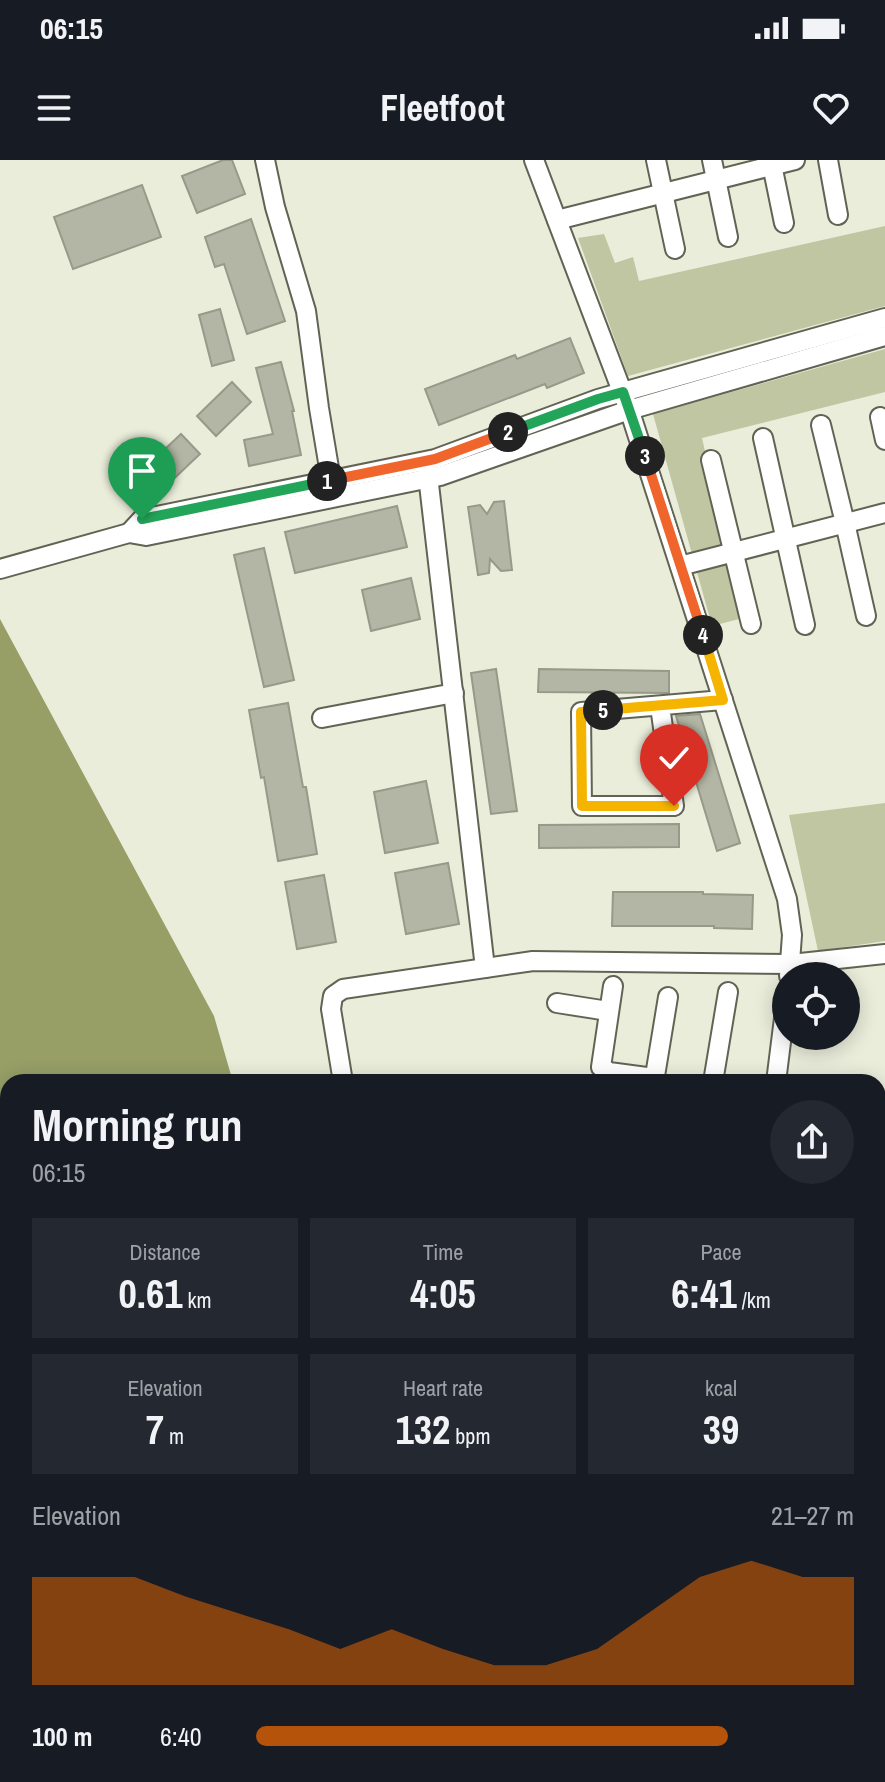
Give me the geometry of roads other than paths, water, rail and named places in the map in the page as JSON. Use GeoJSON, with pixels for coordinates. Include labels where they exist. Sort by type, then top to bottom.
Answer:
{"type":"FeatureCollection","features":[{"type":"Feature","properties":{"kind":"street"},"geometry":{"type":"LineString","coordinates":[[265,160],[275,207],[306,311],[331,480]]}},
{"type":"Feature","properties":{"kind":"street"},"geometry":{"type":"LineString","coordinates":[[534,160],[626,401],[787,899],[792,935],[790,962]]}},
{"type":"Feature","properties":{"kind":"street"},"geometry":{"type":"LineString","coordinates":[[656,160],[675,249]]}},
{"type":"Feature","properties":{"kind":"street"},"geometry":{"type":"LineString","coordinates":[[712,160],[728,237]]}},
{"type":"Feature","properties":{"kind":"street"},"geometry":{"type":"LineString","coordinates":[[557,220],[772,163],[795,160]]}},
{"type":"Feature","properties":{"kind":"street"},"geometry":{"type":"LineString","coordinates":[[828,160],[838,215]]}},
{"type":"Feature","properties":{"kind":"street"},"geometry":{"type":"LineString","coordinates":[[772,163],[784,223]]}},
{"type":"Feature","properties":{"kind":"street"},"geometry":{"type":"LineString","coordinates":[[626,401],[885,318]]}},
{"type":"Feature","properties":{"kind":"street"},"geometry":{"type":"LineString","coordinates":[[0,569],[129,533],[146,536],[427,469],[435,459],[598,399],[626,401],[885,336]]}},
{"type":"Feature","properties":{"kind":"street"},"geometry":{"type":"LineString","coordinates":[[880,417],[885,440]]}},
{"type":"Feature","properties":{"kind":"street"},"geometry":{"type":"LineString","coordinates":[[821,425],[866,616]]}},
{"type":"Feature","properties":{"kind":"street"},"geometry":{"type":"LineString","coordinates":[[763,438],[805,625]]}},
{"type":"Feature","properties":{"kind":"street"},"geometry":{"type":"LineString","coordinates":[[711,460],[751,624]]}},
{"type":"Feature","properties":{"kind":"street"},"geometry":{"type":"LineString","coordinates":[[129,533],[142,519],[331,480],[427,469]]}},
{"type":"Feature","properties":{"kind":"street"},"geometry":{"type":"LineString","coordinates":[[427,469],[485,968]]}},
{"type":"Feature","properties":{"kind":"street"},"geometry":{"type":"LineString","coordinates":[[680,566],[885,513]]}},
{"type":"Feature","properties":{"kind":"street"},"geometry":{"type":"LineString","coordinates":[[322,718],[454,693]]}},
{"type":"Feature","properties":{"kind":"street"},"geometry":{"type":"LineString","coordinates":[[660,706],[674,806],[582,806],[581,712],[723,700]]}},
{"type":"Feature","properties":{"kind":"street"},"geometry":{"type":"LineString","coordinates":[[838,962],[885,954]]}},
{"type":"Feature","properties":{"kind":"street"},"geometry":{"type":"LineString","coordinates":[[342,1074],[331,1009],[333,996],[343,989],[533,961],[772,969]]}},
{"type":"Feature","properties":{"kind":"street"},"geometry":{"type":"LineString","coordinates":[[613,986],[601,1067],[620,1074]]}},
{"type":"Feature","properties":{"kind":"street"},"geometry":{"type":"LineString","coordinates":[[714,1074],[728,992]]}},
{"type":"Feature","properties":{"kind":"street"},"geometry":{"type":"LineString","coordinates":[[655,1074],[668,997]]}},
{"type":"Feature","properties":{"kind":"street"},"geometry":{"type":"LineString","coordinates":[[557,1003],[608,1011]]}},
{"type":"Feature","properties":{"kind":"street"},"geometry":{"type":"LineString","coordinates":[[777,1074],[780,1050]]}}]}
